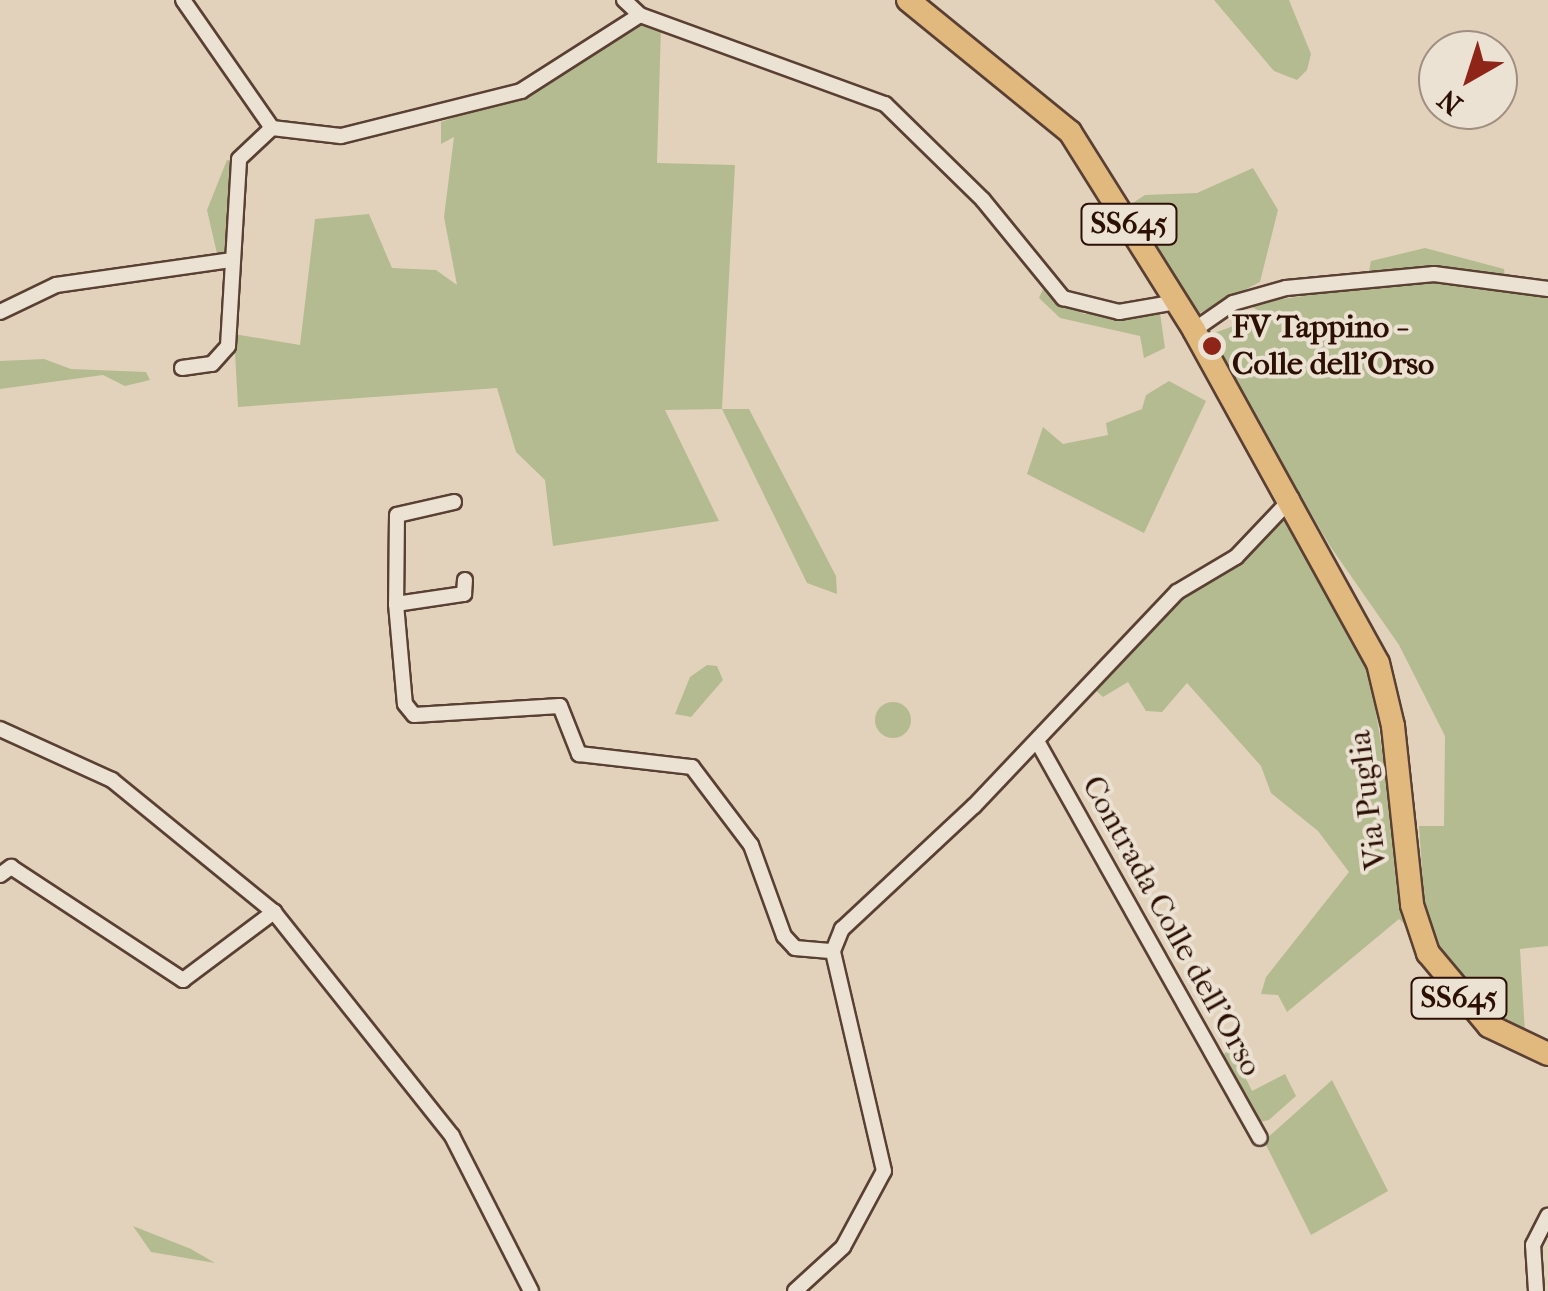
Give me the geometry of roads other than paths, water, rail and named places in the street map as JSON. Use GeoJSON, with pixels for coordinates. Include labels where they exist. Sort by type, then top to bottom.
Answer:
{"type":"FeatureCollection","features":[{"type":"Feature","properties":{"kind":"main road","name":"SS645"},"geometry":{"type":"LineString","coordinates":[[908,0],[1070,132],[1194,330],[1292,498]]}},
{"type":"Feature","properties":{"kind":"main road","name":"Via Puglia"},"geometry":{"type":"LineString","coordinates":[[1292,498],[1378,663],[1394,726],[1412,905],[1428,953],[1490,1026],[1548,1054]]}},
{"type":"Feature","properties":{"kind":"street"},"geometry":{"type":"LineString","coordinates":[[184,0],[272,128],[342,136],[521,91],[640,15]]}},
{"type":"Feature","properties":{"kind":"street"},"geometry":{"type":"LineString","coordinates":[[624,0],[640,15],[884,104],[983,200],[1063,298],[1119,312],[1177,302]]}},
{"type":"Feature","properties":{"kind":"street"},"geometry":{"type":"LineString","coordinates":[[182,368],[212,364],[228,346],[239,159],[272,128]]}},
{"type":"Feature","properties":{"kind":"street"},"geometry":{"type":"LineString","coordinates":[[0,312],[56,285],[232,260]]}},
{"type":"Feature","properties":{"kind":"street"},"geometry":{"type":"LineString","coordinates":[[1194,330],[1233,303],[1286,288],[1434,274],[1548,289]]}},
{"type":"Feature","properties":{"kind":"street"},"geometry":{"type":"LineString","coordinates":[[795,1291],[842,1246],[884,1171],[833,952],[852,917],[1036,741],[1177,592],[1236,556],[1292,498]]}},
{"type":"Feature","properties":{"kind":"street"},"geometry":{"type":"LineString","coordinates":[[454,502],[397,515],[396,604],[405,704],[414,715],[560,706],[579,754],[692,767],[751,845],[784,936],[795,948],[833,952]]}},
{"type":"Feature","properties":{"kind":"street"},"geometry":{"type":"LineString","coordinates":[[396,604],[464,594],[465,580]]}},
{"type":"Feature","properties":{"kind":"street"},"geometry":{"type":"LineString","coordinates":[[0,729],[112,780],[274,912],[452,1136],[531,1291]]}},
{"type":"Feature","properties":{"kind":"street","name":"Contrada Colle dell'Orso"},"geometry":{"type":"LineString","coordinates":[[1036,741],[1260,1138]]}},
{"type":"Feature","properties":{"kind":"street"},"geometry":{"type":"LineString","coordinates":[[0,875],[11,868],[183,980],[274,912]]}},
{"type":"Feature","properties":{"kind":"street"},"geometry":{"type":"LineString","coordinates":[[1536,1291],[1533,1245],[1548,1216]]}},
{"type":"Feature","properties":{"kind":"place","name":"FV Tappino - Colle dell'Orso"},"geometry":{"type":"Point","coordinates":[1212,346]}}]}
